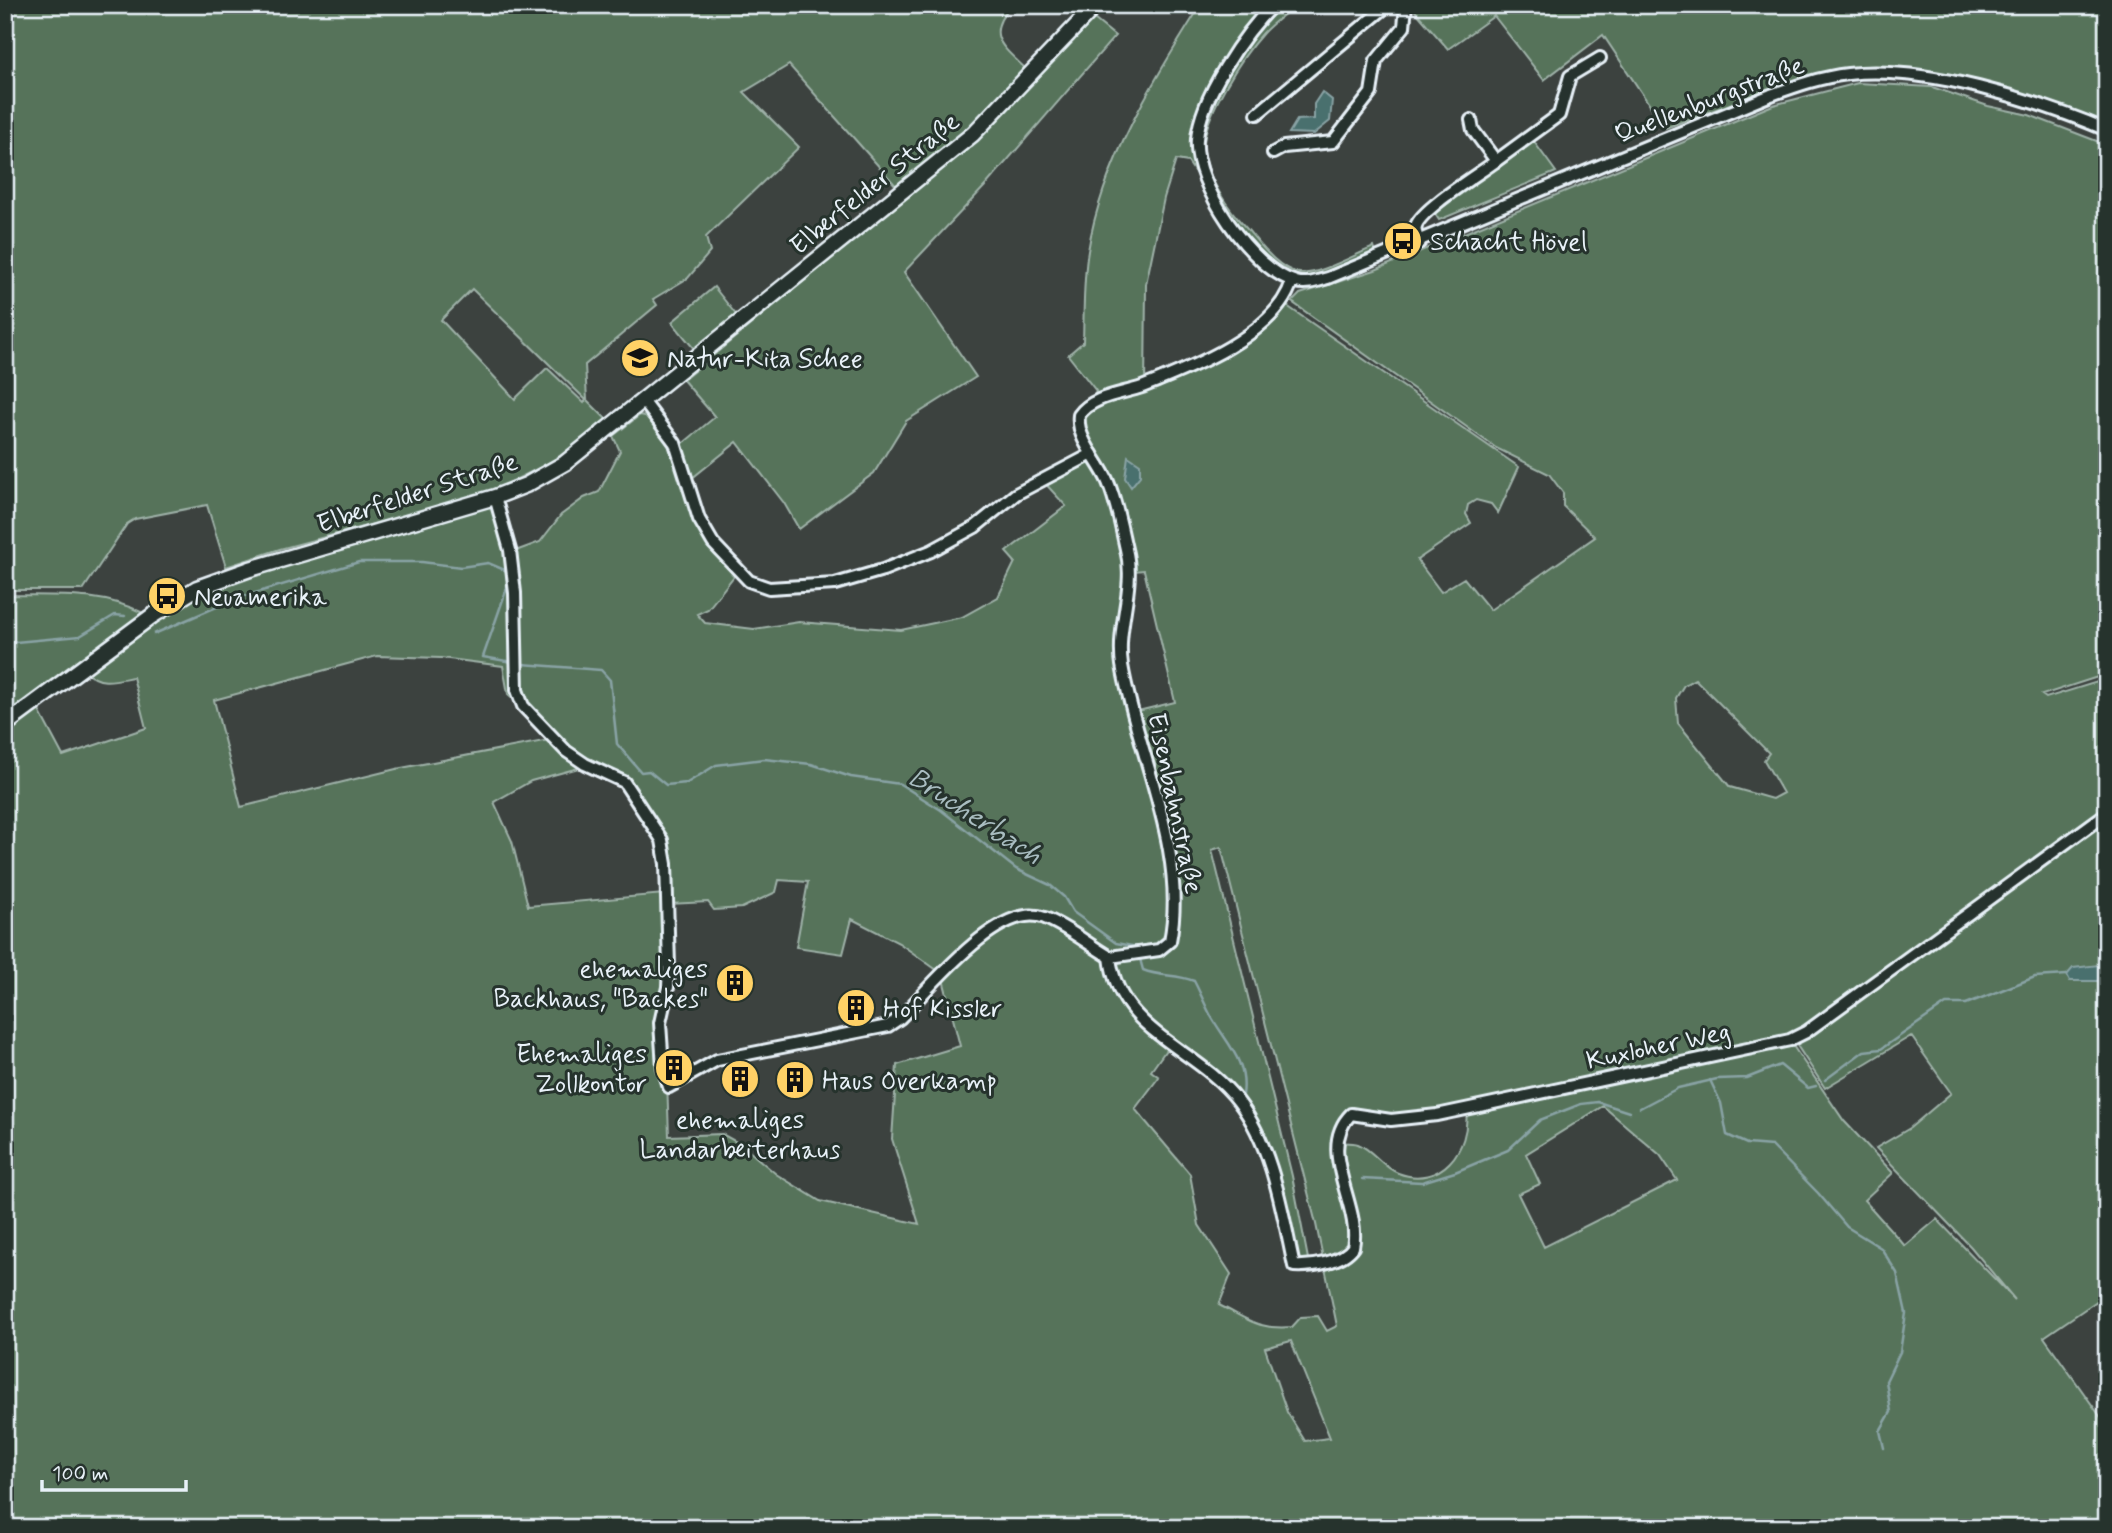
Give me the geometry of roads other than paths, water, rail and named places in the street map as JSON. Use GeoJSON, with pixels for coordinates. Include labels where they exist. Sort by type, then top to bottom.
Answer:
{"type":"FeatureCollection","features":[{"type":"Feature","properties":{"kind":"main road","name":"Elberfelder Straße"},"geometry":{"type":"LineString","coordinates":[[5,725],[152,616],[197,588],[250,569],[495,497],[558,467],[645,402],[965,141],[1004,105],[1096,5]]}},
{"type":"Feature","properties":{"kind":"street"},"geometry":{"type":"LineString","coordinates":[[1273,5],[1245,37],[1216,87],[1198,128],[1196,149],[1202,175],[1221,212],[1249,246],[1281,275],[1292,281]]}},
{"type":"Feature","properties":{"kind":"street"},"geometry":{"type":"LineString","coordinates":[[1257,114],[1388,5]]}},
{"type":"Feature","properties":{"kind":"street"},"geometry":{"type":"LineString","coordinates":[[1273,153],[1284,147],[1333,142],[1371,93],[1376,61],[1404,27],[1406,5]]}},
{"type":"Feature","properties":{"kind":"street"},"geometry":{"type":"LineString","coordinates":[[1420,242],[1415,231],[1417,224],[1430,207],[1452,195],[1559,115],[1570,76],[1600,58]]}},
{"type":"Feature","properties":{"kind":"street","name":"Quellenburgstraße"},"geometry":{"type":"LineString","coordinates":[[1292,281],[1309,283],[1328,278],[1771,95],[1848,74],[1894,73],[1956,83],[2107,130]]}},
{"type":"Feature","properties":{"kind":"street"},"geometry":{"type":"LineString","coordinates":[[1471,120],[1473,130],[1496,161]]}},
{"type":"Feature","properties":{"kind":"street","name":"Eisenbahnstraße"},"geometry":{"type":"LineString","coordinates":[[1110,957],[1159,950],[1170,941],[1175,905],[1165,840],[1122,664],[1122,627],[1130,573],[1128,558],[1109,484],[1092,454],[1078,421],[1079,415],[1089,404],[1143,387],[1250,336],[1285,298],[1292,281]]}},
{"type":"Feature","properties":{"kind":"street"},"geometry":{"type":"LineString","coordinates":[[645,402],[675,443],[699,519],[713,543],[749,581],[769,588],[835,584],[883,570],[931,551],[975,527],[1016,494],[1092,454]]}},
{"type":"Feature","properties":{"kind":"street"},"geometry":{"type":"LineString","coordinates":[[495,497],[510,550],[515,593],[517,690],[523,706],[566,751],[585,764],[624,782],[662,840],[666,864],[669,966],[668,987],[660,1023],[663,1067],[669,1087],[717,1060],[888,1026],[900,1018],[980,939],[999,925],[1021,917],[1044,917],[1110,957]]}},
{"type":"Feature","properties":{"kind":"street","name":"Kuxloher Weg"},"geometry":{"type":"LineString","coordinates":[[1110,957],[1118,990],[1140,1020],[1232,1094],[1248,1117],[1265,1153],[1294,1266],[1342,1257],[1353,1247],[1355,1227],[1337,1143],[1342,1123],[1351,1114],[1391,1120],[1437,1115],[1790,1040],[1816,1025],[2107,813]]}},
{"type":"Feature","properties":{"kind":"water"},"geometry":{"type":"Polygon","coordinates":[[[1322,92],[1332,100],[1330,121],[1314,134],[1289,133],[1297,120],[1314,119],[1314,104],[1322,92]]]}},
{"type":"Feature","properties":{"kind":"water"},"geometry":{"type":"Polygon","coordinates":[[[1128,456],[1140,464],[1140,476],[1131,487],[1125,478],[1128,456]]]}},
{"type":"Feature","properties":{"kind":"water"},"geometry":{"type":"Polygon","coordinates":[[[2107,964],[2107,981],[2070,981],[2067,975],[2073,968],[2107,964]]]}},
{"type":"Feature","properties":{"kind":"waterway","name":"Brucherbach"},"geometry":{"type":"LineString","coordinates":[[154,634],[235,599],[359,562],[422,562],[461,567],[488,563],[507,571],[507,588],[483,657],[512,662]]}},
{"type":"Feature","properties":{"kind":"waterway","name":"Brucherbach"},"geometry":{"type":"LineString","coordinates":[[5,643],[80,636],[115,615],[125,616]]}},
{"type":"Feature","properties":{"kind":"waterway","name":"Brucherbach"},"geometry":{"type":"LineString","coordinates":[[522,664],[601,670],[610,680],[617,744],[641,772],[649,771],[666,785],[687,783],[716,765],[764,759],[811,764],[851,777],[900,784],[941,810],[1016,869],[1050,885],[1064,897],[1073,912],[1116,943],[1137,947]]}},
{"type":"Feature","properties":{"kind":"waterway","name":"Brucherbach"},"geometry":{"type":"LineString","coordinates":[[1140,959],[1143,970],[1194,981],[1211,1016],[1239,1062],[1244,1083],[1243,1095]]}},
{"type":"Feature","properties":{"kind":"waterway","name":"Brucherbach"},"geometry":{"type":"LineString","coordinates":[[1825,1080],[1864,1051],[1881,1049],[1946,1004],[1966,1004],[2035,977],[2067,975]]}},
{"type":"Feature","properties":{"kind":"waterway","name":"Brucherbach"},"geometry":{"type":"LineString","coordinates":[[1640,1108],[1678,1088],[1717,1079],[1747,1078],[1780,1065],[1808,1088],[1816,1086]]}},
{"type":"Feature","properties":{"kind":"waterway"},"geometry":{"type":"LineString","coordinates":[[1710,1080],[1721,1103],[1727,1135],[1747,1144],[1772,1146],[1847,1227],[1881,1248],[1897,1273],[1906,1313],[1900,1352],[1886,1381],[1891,1412],[1880,1431],[1884,1448]]}},
{"type":"Feature","properties":{"kind":"waterway","name":"Brucherbach"},"geometry":{"type":"LineString","coordinates":[[1362,1179],[1422,1182],[1455,1172],[1508,1150],[1540,1120],[1581,1104],[1598,1102],[1629,1112]]}},
{"type":"Feature","properties":{"kind":"place","name":"Schacht Hövel"},"geometry":{"type":"Point","coordinates":[1403,241]}},
{"type":"Feature","properties":{"kind":"place","name":"Natur-Kita Schee"},"geometry":{"type":"Point","coordinates":[640,358]}},
{"type":"Feature","properties":{"kind":"place","name":"Neuamerika"},"geometry":{"type":"Point","coordinates":[167,596]}},
{"type":"Feature","properties":{"kind":"place","name":"ehemaliges Backhaus, \"Backes\""},"geometry":{"type":"Point","coordinates":[735,983]}},
{"type":"Feature","properties":{"kind":"place","name":"Hof Kissler"},"geometry":{"type":"Point","coordinates":[856,1008]}},
{"type":"Feature","properties":{"kind":"place","name":"Ehemaliges Zollkontor"},"geometry":{"type":"Point","coordinates":[674,1068]}},
{"type":"Feature","properties":{"kind":"place","name":"ehemaliges Landarbeiterhaus"},"geometry":{"type":"Point","coordinates":[740,1079]}},
{"type":"Feature","properties":{"kind":"place","name":"Haus Overkamp"},"geometry":{"type":"Point","coordinates":[795,1080]}}]}
